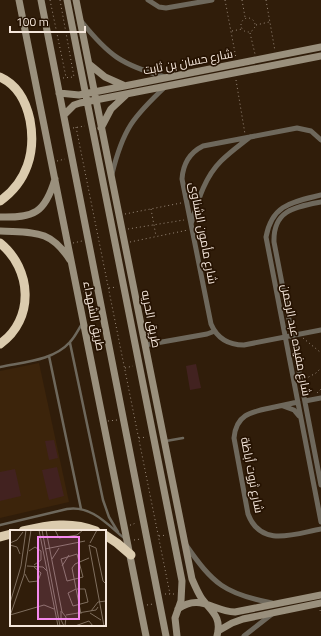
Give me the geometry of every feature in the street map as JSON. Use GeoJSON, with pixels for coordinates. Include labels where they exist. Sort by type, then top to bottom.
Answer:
{"type":"FeatureCollection","features":[{"type":"Feature","properties":{"kind":"highway"},"geometry":{"type":"LineString","coordinates":[[0,77],[11,83],[24,101],[29,115],[32,139],[31,154],[23,176],[14,189],[0,201]]}},
{"type":"Feature","properties":{"kind":"highway"},"geometry":{"type":"LineString","coordinates":[[0,243],[11,254],[20,268],[26,296],[24,310],[18,323],[10,335],[0,344]]}},
{"type":"Feature","properties":{"kind":"highway"},"geometry":{"type":"LineString","coordinates":[[29,530],[58,524],[76,525],[93,530]]}},
{"type":"Feature","properties":{"kind":"highway"},"geometry":{"type":"LineString","coordinates":[[0,537],[10,534]]}},
{"type":"Feature","properties":{"kind":"highway"},"geometry":{"type":"LineString","coordinates":[[106,536],[130,555]]}},
{"type":"Feature","properties":{"kind":"street","name":"طريق الشهداء"},"geometry":{"type":"LineString","coordinates":[[19,0],[73,264],[146,636]]}},
{"type":"Feature","properties":{"kind":"street","name":"طريق الشهداء"},"geometry":{"type":"LineString","coordinates":[[41,0],[166,636]]}},
{"type":"Feature","properties":{"kind":"street","name":"طريق الحريه"},"geometry":{"type":"LineString","coordinates":[[67,0],[176,544],[182,581],[182,594],[175,618],[177,636]]}},
{"type":"Feature","properties":{"kind":"street","name":"طريق الحريه"},"geometry":{"type":"LineString","coordinates":[[76,0],[192,579],[200,595],[213,610],[217,618],[216,634]]}},
{"type":"Feature","properties":{"kind":"street"},"geometry":{"type":"LineString","coordinates":[[148,0],[159,7],[166,8],[212,0]]}},
{"type":"Feature","properties":{"kind":"street"},"geometry":{"type":"LineString","coordinates":[[80,21],[100,44],[116,58],[135,68],[166,78]]}},
{"type":"Feature","properties":{"kind":"street","name":"شارع حسان بن ثابت"},"geometry":{"type":"LineString","coordinates":[[59,93],[72,95],[94,92],[321,48]]}},
{"type":"Feature","properties":{"kind":"street","name":"شارع حسان بن ثابت"},"geometry":{"type":"LineString","coordinates":[[64,116],[74,105],[321,56]]}},
{"type":"Feature","properties":{"kind":"street"},"geometry":{"type":"LineString","coordinates":[[312,58],[321,62]]}},
{"type":"Feature","properties":{"kind":"street"},"geometry":{"type":"LineString","coordinates":[[89,64],[105,77],[125,86]]}},
{"type":"Feature","properties":{"kind":"street"},"geometry":{"type":"LineString","coordinates":[[111,177],[121,142],[129,126],[140,111],[166,86]]}},
{"type":"Feature","properties":{"kind":"street"},"geometry":{"type":"LineString","coordinates":[[101,128],[111,109],[127,94]]}},
{"type":"Feature","properties":{"kind":"street","name":"شارع مأمون الشناوى"},"geometry":{"type":"LineString","coordinates":[[215,331],[211,324],[182,180],[182,172],[187,159],[191,154],[203,146],[297,128],[311,131],[321,140]]}},
{"type":"Feature","properties":{"kind":"street"},"geometry":{"type":"LineString","coordinates":[[191,228],[200,195],[212,172],[221,161],[248,137]]}},
{"type":"Feature","properties":{"kind":"street"},"geometry":{"type":"LineString","coordinates":[[0,217],[22,217],[36,211],[44,205],[50,196],[55,177]]}},
{"type":"Feature","properties":{"kind":"street","name":"شارع مفيده عبد الرحمن"},"geometry":{"type":"LineString","coordinates":[[321,195],[295,201],[278,210],[272,218],[266,237],[321,522]]}},
{"type":"Feature","properties":{"kind":"street","name":"شارع مفيده عبد الرحمن"},"geometry":{"type":"LineString","coordinates":[[321,202],[293,208],[280,219],[274,234],[274,242],[321,485]]}},
{"type":"Feature","properties":{"kind":"street"},"geometry":{"type":"LineString","coordinates":[[0,231],[34,233],[49,237],[61,246],[73,264]]}},
{"type":"Feature","properties":{"kind":"street"},"geometry":{"type":"LineString","coordinates":[[145,345],[207,334],[215,331],[226,342],[244,345],[321,330]]}},
{"type":"Feature","properties":{"kind":"street"},"geometry":{"type":"LineString","coordinates":[[305,401],[300,397],[298,402],[302,406],[305,401],[321,398]]}},
{"type":"Feature","properties":{"kind":"street","name":"شارع ثروت أباظة"},"geometry":{"type":"LineString","coordinates":[[298,402],[255,411],[248,414],[237,424],[234,431],[234,438],[248,514],[251,522],[257,529],[264,534],[272,536],[281,536],[321,529]]}},
{"type":"Feature","properties":{"kind":"street"},"geometry":{"type":"LineString","coordinates":[[282,406],[294,410],[301,421]]}},
{"type":"Feature","properties":{"kind":"street"},"geometry":{"type":"LineString","coordinates":[[176,544],[184,541],[202,567],[222,586],[234,593],[248,598],[277,604]]}},
{"type":"Feature","properties":{"kind":"street"},"geometry":{"type":"LineString","coordinates":[[182,581],[186,578],[192,579]]}},
{"type":"Feature","properties":{"kind":"street"},"geometry":{"type":"LineString","coordinates":[[178,608],[193,602],[207,604],[223,611],[235,612],[319,594]]}},
{"type":"Feature","properties":{"kind":"street"},"geometry":{"type":"LineString","coordinates":[[216,634],[227,625],[237,621],[321,603]]}},
{"type":"Feature","properties":{"kind":"street"},"geometry":{"type":"LineString","coordinates":[[244,636],[275,612]]}},
{"type":"Feature","properties":{"kind":"lane"},"geometry":{"type":"LineString","coordinates":[[0,367],[49,356],[60,351],[70,343],[84,320]]}},
{"type":"Feature","properties":{"kind":"lane"},"geometry":{"type":"LineString","coordinates":[[70,343],[103,500],[109,517],[118,532]]}},
{"type":"Feature","properties":{"kind":"lane"},"geometry":{"type":"LineString","coordinates":[[49,356],[81,509]]}},
{"type":"Feature","properties":{"kind":"lane"},"geometry":{"type":"LineString","coordinates":[[164,442],[183,438]]}},
{"type":"Feature","properties":{"kind":"lane"},"geometry":{"type":"LineString","coordinates":[[0,525],[67,509],[81,509],[91,513],[128,541]]}},
{"type":"Feature","properties":{"kind":"path"},"geometry":{"type":"LineString","coordinates":[[50,0],[66,77]]}},
{"type":"Feature","properties":{"kind":"path"},"geometry":{"type":"LineString","coordinates":[[56,79],[74,76],[60,0]]}},
{"type":"Feature","properties":{"kind":"path"},"geometry":{"type":"LineString","coordinates":[[225,0],[238,64]]}},
{"type":"Feature","properties":{"kind":"path"},"geometry":{"type":"LineString","coordinates":[[242,0],[245,18],[241,23],[242,29],[244,32],[250,33],[255,29],[256,25]]}},
{"type":"Feature","properties":{"kind":"path"},"geometry":{"type":"LineString","coordinates":[[266,0],[276,56]]}},
{"type":"Feature","properties":{"kind":"path"},"geometry":{"type":"LineString","coordinates":[[245,18],[252,19],[256,25]]}},
{"type":"Feature","properties":{"kind":"path"},"geometry":{"type":"LineString","coordinates":[[256,25],[270,22]]}},
{"type":"Feature","properties":{"kind":"path"},"geometry":{"type":"LineString","coordinates":[[231,32],[242,29]]}},
{"type":"Feature","properties":{"kind":"path"},"geometry":{"type":"LineString","coordinates":[[250,33],[256,60]]}},
{"type":"Feature","properties":{"kind":"path"},"geometry":{"type":"LineString","coordinates":[[234,73],[248,137]]}},
{"type":"Feature","properties":{"kind":"path"},"geometry":{"type":"LineString","coordinates":[[66,128],[92,125]]}},
{"type":"Feature","properties":{"kind":"path"},"geometry":{"type":"LineString","coordinates":[[76,127],[170,594]]}},
{"type":"Feature","properties":{"kind":"path"},"geometry":{"type":"LineString","coordinates":[[52,162],[72,158]]}},
{"type":"Feature","properties":{"kind":"path"},"geometry":{"type":"LineString","coordinates":[[119,215],[186,202]]}},
{"type":"Feature","properties":{"kind":"path"},"geometry":{"type":"LineString","coordinates":[[151,209],[156,236]]}},
{"type":"Feature","properties":{"kind":"path"},"geometry":{"type":"LineString","coordinates":[[122,230],[190,219]]}},
{"type":"Feature","properties":{"kind":"path"},"geometry":{"type":"LineString","coordinates":[[124,243],[191,228]]}},
{"type":"Feature","properties":{"kind":"path"},"geometry":{"type":"LineString","coordinates":[[69,244],[88,239]]}},
{"type":"Feature","properties":{"kind":"path"},"geometry":{"type":"LineString","coordinates":[[108,288],[124,286]]}},
{"type":"Feature","properties":{"kind":"path"},"geometry":{"type":"LineString","coordinates":[[78,292],[98,289]]}},
{"type":"Feature","properties":{"kind":"path"},"geometry":{"type":"LineString","coordinates":[[298,335],[320,352]]}},
{"type":"Feature","properties":{"kind":"path"},"geometry":{"type":"LineString","coordinates":[[124,368],[140,365]]}},
{"type":"Feature","properties":{"kind":"path"},"geometry":{"type":"LineString","coordinates":[[301,381],[316,374],[320,369]]}},
{"type":"Feature","properties":{"kind":"path"},"geometry":{"type":"LineString","coordinates":[[104,422],[124,418]]}},
{"type":"Feature","properties":{"kind":"path"},"geometry":{"type":"LineString","coordinates":[[138,438],[154,436]]}},
{"type":"Feature","properties":{"kind":"path"},"geometry":{"type":"LineString","coordinates":[[124,522],[131,526],[136,521],[143,519]]}},
{"type":"Feature","properties":{"kind":"path"},"geometry":{"type":"LineString","coordinates":[[158,536],[173,534]]}},
{"type":"Feature","properties":{"kind":"path"},"geometry":{"type":"LineString","coordinates":[[128,541],[147,538]]}},
{"type":"Feature","properties":{"kind":"path"},"geometry":{"type":"LineString","coordinates":[[158,594],[182,594]]}},
{"type":"Feature","properties":{"kind":"path"},"geometry":{"type":"LineString","coordinates":[[140,606],[160,602]]}},
{"type":"Feature","properties":{"kind":"shaded area"},"geometry":{"type":"Polygon","coordinates":[[[39,363],[69,502],[0,518],[0,371],[39,363]]]}},
{"type":"Feature","properties":{"kind":"shaded area"},"geometry":{"type":"Polygon","coordinates":[[[196,364],[201,388],[190,390],[186,366],[196,364]]]}},
{"type":"Feature","properties":{"kind":"shaded area"},"geometry":{"type":"Polygon","coordinates":[[[54,440],[58,458],[49,460],[45,441],[54,440]]]}},
{"type":"Feature","properties":{"kind":"shaded area"},"geometry":{"type":"Polygon","coordinates":[[[57,467],[64,496],[49,500],[42,470],[57,467]]]}},
{"type":"Feature","properties":{"kind":"shaded area"},"geometry":{"type":"Polygon","coordinates":[[[15,469],[21,496],[0,501],[0,472],[15,469]]]}}]}
